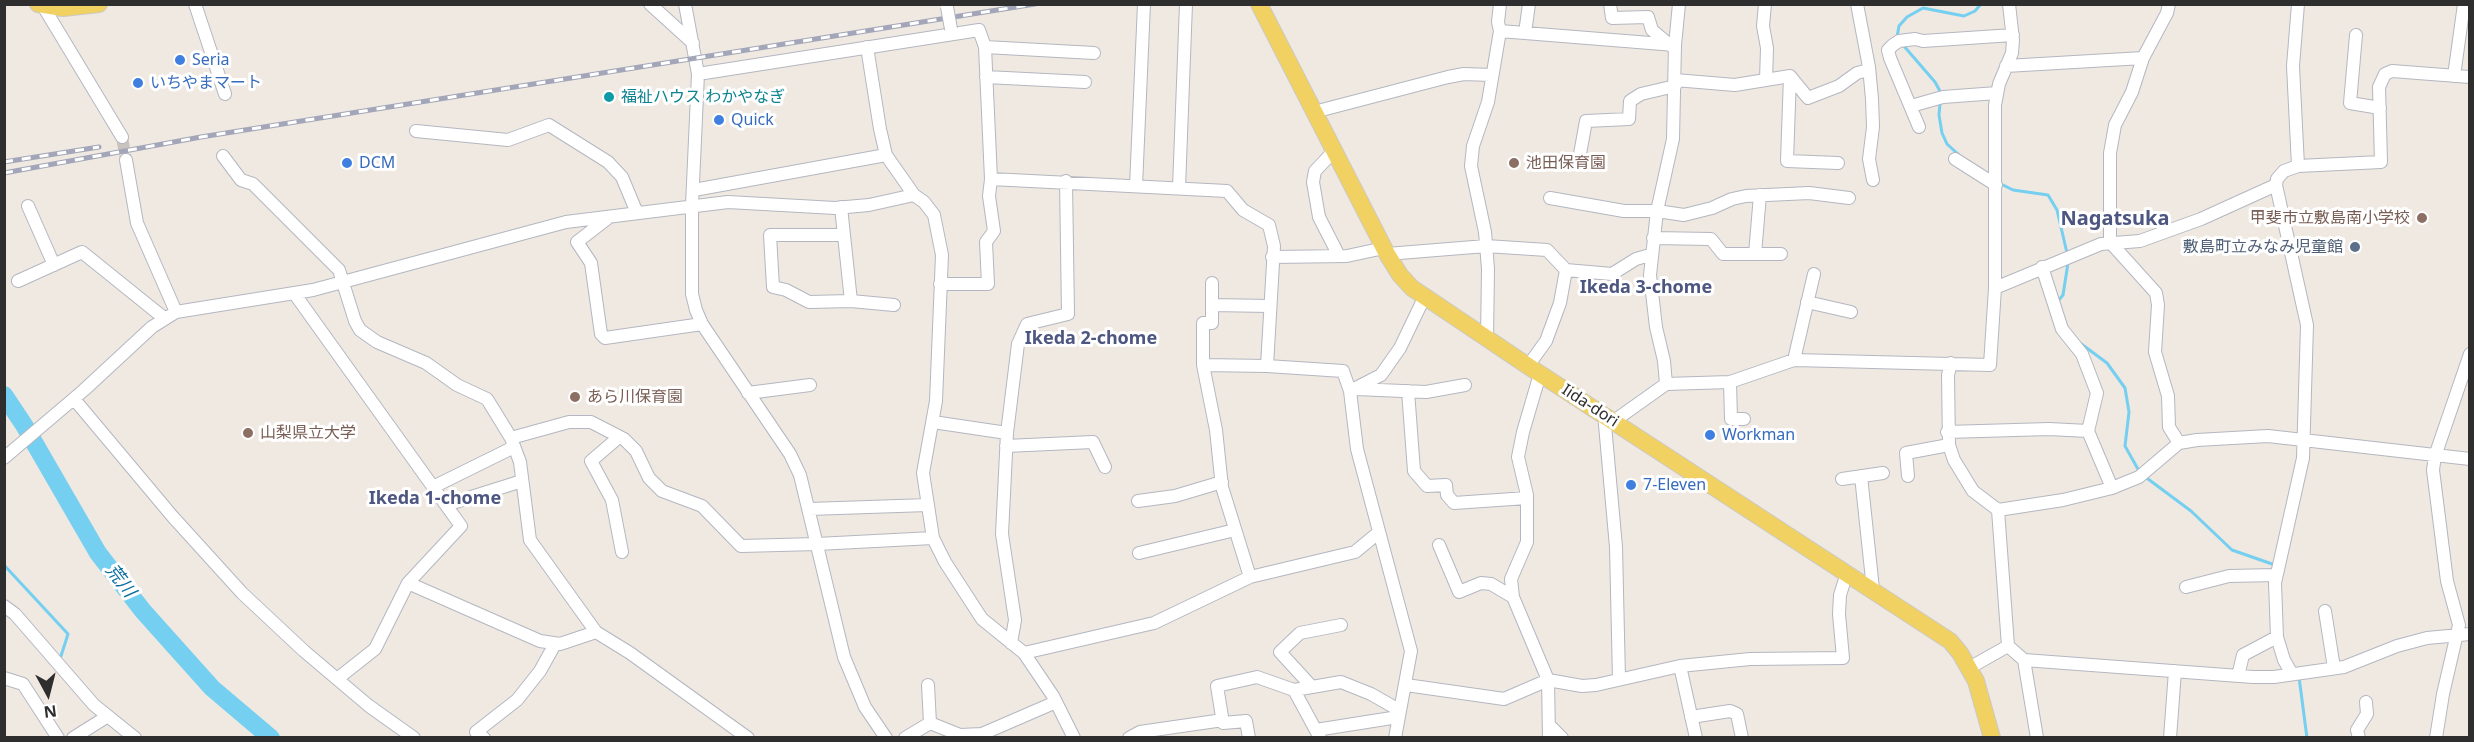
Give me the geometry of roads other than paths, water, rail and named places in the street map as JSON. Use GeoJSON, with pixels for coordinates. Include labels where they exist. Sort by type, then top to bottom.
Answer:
{"type":"FeatureCollection","features":[{"type":"Feature","properties":{"kind":"main road"},"geometry":{"type":"LineString","coordinates":[[41,5],[63,8],[99,4]]}},
{"type":"Feature","properties":{"kind":"main road","name":"Iida-dori"},"geometry":{"type":"LineString","coordinates":[[1259,4],[1400,275],[1424,298],[1950,641],[1969,668],[1982,698],[1992,738]]}},
{"type":"Feature","properties":{"kind":"street"},"geometry":{"type":"LineString","coordinates":[[195,4],[225,94]]}},
{"type":"Feature","properties":{"kind":"street"},"geometry":{"type":"LineString","coordinates":[[650,4],[693,43]]}},
{"type":"Feature","properties":{"kind":"street"},"geometry":{"type":"LineString","coordinates":[[685,4],[698,74],[692,205],[692,294],[702,324],[790,454],[800,475],[844,657],[865,707],[886,738]]}},
{"type":"Feature","properties":{"kind":"street"},"geometry":{"type":"LineString","coordinates":[[1136,186],[1144,4]]}},
{"type":"Feature","properties":{"kind":"street"},"geometry":{"type":"LineString","coordinates":[[1179,188],[1186,4]]}},
{"type":"Feature","properties":{"kind":"street"},"geometry":{"type":"LineString","coordinates":[[1487,339],[1488,269],[1472,166],[1473,146],[1488,102],[1500,31],[1498,22],[1500,4]]}},
{"type":"Feature","properties":{"kind":"street"},"geometry":{"type":"LineString","coordinates":[[1525,33],[1529,4]]}},
{"type":"Feature","properties":{"kind":"street"},"geometry":{"type":"LineString","coordinates":[[1610,4],[1612,18],[1648,17],[1652,30],[1674,46]]}},
{"type":"Feature","properties":{"kind":"street"},"geometry":{"type":"LineString","coordinates":[[1666,384],[1664,361],[1656,327],[1650,255],[1673,139],[1674,46],[1679,4]]}},
{"type":"Feature","properties":{"kind":"street"},"geometry":{"type":"LineString","coordinates":[[1766,4],[1763,27],[1767,48],[1766,80]]}},
{"type":"Feature","properties":{"kind":"street"},"geometry":{"type":"LineString","coordinates":[[1857,4],[1869,70],[1873,127],[1869,159],[1873,180]]}},
{"type":"Feature","properties":{"kind":"street"},"geometry":{"type":"LineString","coordinates":[[1619,679],[1616,547],[1609,418],[1666,384],[1730,382],[1794,360],[1990,365],[1995,288],[1995,105],[1997,93],[2012,53],[2013,35],[2009,4]]}},
{"type":"Feature","properties":{"kind":"street"},"geometry":{"type":"LineString","coordinates":[[2169,4],[2167,13],[2143,58],[2132,92],[2115,125],[2110,153],[2110,242],[2156,293],[2158,305],[2155,352],[2168,396],[2169,427],[2179,443]]}},
{"type":"Feature","properties":{"kind":"street"},"geometry":{"type":"LineString","coordinates":[[2298,4],[2293,66],[2298,166]]}},
{"type":"Feature","properties":{"kind":"street"},"geometry":{"type":"LineString","coordinates":[[2454,76],[2464,4]]}},
{"type":"Feature","properties":{"kind":"street"},"geometry":{"type":"LineString","coordinates":[[41,5],[122,137]]}},
{"type":"Feature","properties":{"kind":"street"},"geometry":{"type":"LineString","coordinates":[[947,7],[951,29]]}},
{"type":"Feature","properties":{"kind":"street"},"geometry":{"type":"LineString","coordinates":[[698,74],[979,30],[985,47],[992,179],[989,196],[994,231],[986,242],[988,284],[940,284]]}},
{"type":"Feature","properties":{"kind":"street"},"geometry":{"type":"LineString","coordinates":[[1500,31],[1674,46]]}},
{"type":"Feature","properties":{"kind":"street"},"geometry":{"type":"LineString","coordinates":[[1919,127],[1888,50],[1899,41],[2013,35]]}},
{"type":"Feature","properties":{"kind":"street"},"geometry":{"type":"LineString","coordinates":[[2356,35],[2350,103],[2380,108]]}},
{"type":"Feature","properties":{"kind":"street"},"geometry":{"type":"LineString","coordinates":[[867,47],[886,155],[914,195],[924,202],[934,215],[942,255],[939,353],[933,422],[923,473],[933,538],[945,562],[982,619],[1024,653],[1056,702],[1074,738]]}},
{"type":"Feature","properties":{"kind":"street"},"geometry":{"type":"LineString","coordinates":[[985,47],[1094,53]]}},
{"type":"Feature","properties":{"kind":"street"},"geometry":{"type":"LineString","coordinates":[[2006,66],[2143,58]]}},
{"type":"Feature","properties":{"kind":"street"},"geometry":{"type":"LineString","coordinates":[[1790,76],[1808,98],[1839,86],[1857,73],[1869,70]]}},
{"type":"Feature","properties":{"kind":"street"},"geometry":{"type":"LineString","coordinates":[[1995,288],[2042,267],[2110,242],[2140,241],[2201,219],[2276,185],[2284,171],[2298,166],[2381,162],[2379,87],[2385,74],[2392,71],[2469,77]]}},
{"type":"Feature","properties":{"kind":"street"},"geometry":{"type":"LineString","coordinates":[[1314,112],[1456,75],[1491,75]]}},
{"type":"Feature","properties":{"kind":"street"},"geometry":{"type":"LineString","coordinates":[[1580,154],[1586,121],[1629,119],[1630,101],[1641,94],[1675,83],[1735,85],[1790,76]]}},
{"type":"Feature","properties":{"kind":"street"},"geometry":{"type":"LineString","coordinates":[[1790,76],[1787,161],[1838,163]]}},
{"type":"Feature","properties":{"kind":"street"},"geometry":{"type":"LineString","coordinates":[[986,77],[1085,82]]}},
{"type":"Feature","properties":{"kind":"street"},"geometry":{"type":"LineString","coordinates":[[1911,106],[1943,97],[1997,93]]}},
{"type":"Feature","properties":{"kind":"street"},"geometry":{"type":"LineString","coordinates":[[416,131],[508,140],[549,125],[608,162],[622,177],[637,213]]}},
{"type":"Feature","properties":{"kind":"street"},"geometry":{"type":"LineString","coordinates":[[1334,151],[1315,171],[1313,182],[1319,217],[1339,256]]}},
{"type":"Feature","properties":{"kind":"street"},"geometry":{"type":"LineString","coordinates":[[694,190],[886,155]]}},
{"type":"Feature","properties":{"kind":"street"},"geometry":{"type":"LineString","coordinates":[[223,156],[241,180],[253,184],[339,270],[360,330],[376,342],[426,363],[457,385],[487,399],[520,462],[530,540],[596,632],[677,685],[748,738]]}},
{"type":"Feature","properties":{"kind":"street"},"geometry":{"type":"LineString","coordinates":[[1955,159],[1996,185]]}},
{"type":"Feature","properties":{"kind":"street"},"geometry":{"type":"LineString","coordinates":[[126,160],[137,223],[176,312]]}},
{"type":"Feature","properties":{"kind":"street"},"geometry":{"type":"LineString","coordinates":[[992,179],[1227,191],[1243,210],[1269,225],[1274,246],[1267,366]]}},
{"type":"Feature","properties":{"kind":"street"},"geometry":{"type":"LineString","coordinates":[[1011,643],[1015,620],[1002,534],[1006,440],[1018,344],[1027,324],[1068,314],[1066,181]]}},
{"type":"Feature","properties":{"kind":"street"},"geometry":{"type":"LineString","coordinates":[[2276,185],[2307,325],[2303,458],[2275,583],[2277,637],[2284,660],[2292,674]]}},
{"type":"Feature","properties":{"kind":"street"},"geometry":{"type":"LineString","coordinates":[[1550,198],[1624,211],[1657,211],[1670,215],[1690,214],[1732,199],[1760,195],[1809,194],[1849,198]]}},
{"type":"Feature","properties":{"kind":"street"},"geometry":{"type":"LineString","coordinates":[[4,458],[164,318],[176,312],[294,293],[344,282],[566,222],[728,202],[841,207],[869,205],[914,195]]}},
{"type":"Feature","properties":{"kind":"street"},"geometry":{"type":"LineString","coordinates":[[1755,254],[1760,195]]}},
{"type":"Feature","properties":{"kind":"street"},"geometry":{"type":"LineString","coordinates":[[28,206],[54,265]]}},
{"type":"Feature","properties":{"kind":"street"},"geometry":{"type":"LineString","coordinates":[[841,207],[851,302]]}},
{"type":"Feature","properties":{"kind":"street"},"geometry":{"type":"LineString","coordinates":[[610,216],[578,242],[591,263],[601,334],[605,338],[702,324]]}},
{"type":"Feature","properties":{"kind":"street"},"geometry":{"type":"LineString","coordinates":[[844,235],[770,234],[773,287],[786,290],[809,302],[894,305]]}},
{"type":"Feature","properties":{"kind":"street"},"geometry":{"type":"LineString","coordinates":[[1653,238],[1711,239],[1723,254],[1781,254]]}},
{"type":"Feature","properties":{"kind":"street"},"geometry":{"type":"LineString","coordinates":[[1272,257],[1339,256],[1486,246],[1547,250],[1566,270],[1612,274],[1636,259],[1650,255]]}},
{"type":"Feature","properties":{"kind":"street"},"geometry":{"type":"LineString","coordinates":[[18,281],[82,252],[164,318]]}},
{"type":"Feature","properties":{"kind":"street"},"geometry":{"type":"LineString","coordinates":[[2042,267],[2062,328],[2082,354],[2097,393],[2088,431],[2112,488]]}},
{"type":"Feature","properties":{"kind":"street"},"geometry":{"type":"LineString","coordinates":[[1562,738],[1550,732],[1548,680],[1513,597],[1511,579],[1527,542],[1527,498],[1518,457],[1534,370],[1560,303],[1566,270]]}},
{"type":"Feature","properties":{"kind":"street"},"geometry":{"type":"LineString","coordinates":[[1794,360],[1814,274]]}},
{"type":"Feature","properties":{"kind":"street"},"geometry":{"type":"LineString","coordinates":[[1212,283],[1212,323],[1203,323],[1203,365],[1216,430],[1222,482],[1250,577]]}},
{"type":"Feature","properties":{"kind":"street"},"geometry":{"type":"LineString","coordinates":[[294,293],[461,526],[408,584],[375,649],[337,679]]}},
{"type":"Feature","properties":{"kind":"street"},"geometry":{"type":"LineString","coordinates":[[1353,390],[1381,375],[1400,348],[1424,298]]}},
{"type":"Feature","properties":{"kind":"street"},"geometry":{"type":"LineString","coordinates":[[1807,302],[1851,312]]}},
{"type":"Feature","properties":{"kind":"street"},"geometry":{"type":"LineString","coordinates":[[1212,305],[1269,306]]}},
{"type":"Feature","properties":{"kind":"street"},"geometry":{"type":"LineString","coordinates":[[2436,738],[2443,694],[2463,634],[2447,580],[2433,470],[2435,456],[2469,354]]}},
{"type":"Feature","properties":{"kind":"street"},"geometry":{"type":"LineString","coordinates":[[1951,363],[1948,375],[1948,439],[1954,460],[1973,491],[1998,510],[2063,500],[2112,488],[2139,477],[2179,443],[2198,440],[2268,436],[2469,459]]}},
{"type":"Feature","properties":{"kind":"street"},"geometry":{"type":"LineString","coordinates":[[1203,365],[1343,371],[1353,390],[1357,449],[1411,651],[1395,738]]}},
{"type":"Feature","properties":{"kind":"street"},"geometry":{"type":"LineString","coordinates":[[1730,382],[1731,419],[1744,419]]}},
{"type":"Feature","properties":{"kind":"street"},"geometry":{"type":"LineString","coordinates":[[748,393],[810,385]]}},
{"type":"Feature","properties":{"kind":"street"},"geometry":{"type":"LineString","coordinates":[[1353,390],[1426,392],[1466,385]]}},
{"type":"Feature","properties":{"kind":"street"},"geometry":{"type":"LineString","coordinates":[[1408,391],[1414,471],[1427,486],[1446,485],[1447,495],[1454,502],[1527,498]]}},
{"type":"Feature","properties":{"kind":"street"},"geometry":{"type":"LineString","coordinates":[[74,399],[173,517],[242,593],[304,651],[369,706],[414,738]]}},
{"type":"Feature","properties":{"kind":"street"},"geometry":{"type":"LineString","coordinates":[[434,487],[512,443],[569,423],[591,422],[619,436],[636,452],[650,478],[662,492],[702,506],[741,546],[933,538]]}},
{"type":"Feature","properties":{"kind":"street"},"geometry":{"type":"LineString","coordinates":[[933,422],[1006,440],[1093,442],[1105,466]]}},
{"type":"Feature","properties":{"kind":"street"},"geometry":{"type":"LineString","coordinates":[[1908,476],[1906,453],[1948,439],[2049,429],[2088,431]]}},
{"type":"Feature","properties":{"kind":"street"},"geometry":{"type":"LineString","coordinates":[[619,436],[591,461],[612,500],[622,552]]}},
{"type":"Feature","properties":{"kind":"street"},"geometry":{"type":"LineString","coordinates":[[1842,479],[1883,473]]}},
{"type":"Feature","properties":{"kind":"street"},"geometry":{"type":"LineString","coordinates":[[1861,476],[1873,589]]}},
{"type":"Feature","properties":{"kind":"street"},"geometry":{"type":"LineString","coordinates":[[446,505],[522,481]]}},
{"type":"Feature","properties":{"kind":"street"},"geometry":{"type":"LineString","coordinates":[[1138,501],[1175,496],[1222,482]]}},
{"type":"Feature","properties":{"kind":"street"},"geometry":{"type":"LineString","coordinates":[[809,509],[928,505]]}},
{"type":"Feature","properties":{"kind":"street"},"geometry":{"type":"LineString","coordinates":[[1998,510],[2008,646],[2024,660],[2264,677],[2344,666],[2397,646],[2427,638],[2463,634]]}},
{"type":"Feature","properties":{"kind":"street"},"geometry":{"type":"LineString","coordinates":[[1139,553],[1235,530]]}},
{"type":"Feature","properties":{"kind":"street"},"geometry":{"type":"LineString","coordinates":[[1024,653],[1154,623],[1250,577],[1355,552],[1378,533]]}},
{"type":"Feature","properties":{"kind":"street"},"geometry":{"type":"LineString","coordinates":[[1438,545],[1459,592],[1481,583],[1491,584],[1513,597]]}},
{"type":"Feature","properties":{"kind":"street"},"geometry":{"type":"LineString","coordinates":[[1406,685],[1504,699],[1548,680],[1582,686],[1680,666],[1750,659],[1843,658],[1839,614],[1840,596],[1847,573]]}},
{"type":"Feature","properties":{"kind":"street"},"geometry":{"type":"LineString","coordinates":[[2186,586],[2229,576],[2276,575]]}},
{"type":"Feature","properties":{"kind":"street"},"geometry":{"type":"LineString","coordinates":[[408,584],[540,641],[560,644],[596,632]]}},
{"type":"Feature","properties":{"kind":"street"},"geometry":{"type":"LineString","coordinates":[[4,606],[15,614],[94,705],[135,738]]}},
{"type":"Feature","properties":{"kind":"street"},"geometry":{"type":"LineString","coordinates":[[2325,611],[2334,668]]}},
{"type":"Feature","properties":{"kind":"street"},"geometry":{"type":"LineString","coordinates":[[1312,687],[1280,652],[1300,633],[1341,625]]}},
{"type":"Feature","properties":{"kind":"street"},"geometry":{"type":"LineString","coordinates":[[2238,676],[2243,655],[2277,637]]}},
{"type":"Feature","properties":{"kind":"street"},"geometry":{"type":"LineString","coordinates":[[484,738],[476,732],[517,700],[540,671],[555,644]]}},
{"type":"Feature","properties":{"kind":"street"},"geometry":{"type":"LineString","coordinates":[[1969,668],[2008,646]]}},
{"type":"Feature","properties":{"kind":"street"},"geometry":{"type":"LineString","coordinates":[[2024,660],[2037,738]]}},
{"type":"Feature","properties":{"kind":"street"},"geometry":{"type":"LineString","coordinates":[[1680,666],[1695,738]]}},
{"type":"Feature","properties":{"kind":"street"},"geometry":{"type":"LineString","coordinates":[[2170,738],[2175,671]]}},
{"type":"Feature","properties":{"kind":"street"},"geometry":{"type":"LineString","coordinates":[[1249,738],[1246,721],[1223,723],[1217,686],[1257,677],[1294,690],[1341,682],[1371,694],[1399,714]]}},
{"type":"Feature","properties":{"kind":"street"},"geometry":{"type":"LineString","coordinates":[[4,678],[23,684],[58,738]]}},
{"type":"Feature","properties":{"kind":"street"},"geometry":{"type":"LineString","coordinates":[[927,686],[930,723]]}},
{"type":"Feature","properties":{"kind":"street"},"geometry":{"type":"LineString","coordinates":[[1294,690],[1318,734],[1399,714]]}},
{"type":"Feature","properties":{"kind":"street"},"geometry":{"type":"LineString","coordinates":[[930,723],[960,735],[982,734],[1056,702]]}},
{"type":"Feature","properties":{"kind":"street"},"geometry":{"type":"LineString","coordinates":[[2359,738],[2358,730],[2367,714],[2366,702]]}},
{"type":"Feature","properties":{"kind":"street"},"geometry":{"type":"LineString","coordinates":[[1691,717],[1730,711],[1737,714],[1742,738]]}},
{"type":"Feature","properties":{"kind":"street"},"geometry":{"type":"LineString","coordinates":[[73,738],[108,716]]}},
{"type":"Feature","properties":{"kind":"street"},"geometry":{"type":"LineString","coordinates":[[1129,738],[1140,732],[1223,720]]}},
{"type":"Feature","properties":{"kind":"street"},"geometry":{"type":"LineString","coordinates":[[904,738],[930,723]]}},
{"type":"Feature","properties":{"kind":"waterway"},"geometry":{"type":"LineString","coordinates":[[1897,37],[1899,26],[1907,17],[1923,8],[1964,16],[1975,11],[1981,4]]}},
{"type":"Feature","properties":{"kind":"waterway"},"geometry":{"type":"LineString","coordinates":[[1903,45],[1935,82],[1941,93]]}},
{"type":"Feature","properties":{"kind":"waterway"},"geometry":{"type":"LineString","coordinates":[[1940,103],[1942,133],[1947,144],[1959,155]]}},
{"type":"Feature","properties":{"kind":"waterway"},"geometry":{"type":"LineString","coordinates":[[1999,183],[2013,190],[2048,195],[2057,210],[2067,253]]}},
{"type":"Feature","properties":{"kind":"waterway"},"geometry":{"type":"LineString","coordinates":[[2058,301],[2063,295],[2068,263]]}},
{"type":"Feature","properties":{"kind":"waterway"},"geometry":{"type":"LineString","coordinates":[[2080,343],[2107,363],[2125,388],[2129,412],[2125,446],[2139,471]]}},
{"type":"Feature","properties":{"kind":"waterway","name":"荒川"},"geometry":{"type":"LineString","coordinates":[[4,395],[24,425],[98,553],[143,611],[212,688],[271,738]]}},
{"type":"Feature","properties":{"kind":"waterway"},"geometry":{"type":"LineString","coordinates":[[2144,476],[2191,511],[2232,550],[2275,565]]}},
{"type":"Feature","properties":{"kind":"waterway"},"geometry":{"type":"LineString","coordinates":[[4,565],[68,634],[61,656]]}},
{"type":"Feature","properties":{"kind":"waterway"},"geometry":{"type":"LineString","coordinates":[[2299,677],[2307,738]]}},
{"type":"Feature","properties":{"kind":"tunnel"},"geometry":{"type":"LineString","coordinates":[[122,137],[126,160]]}},
{"type":"Feature","properties":{"kind":"railway"},"geometry":{"type":"LineString","coordinates":[[4,173],[201,137],[1035,4]]}},
{"type":"Feature","properties":{"kind":"railway"},"geometry":{"type":"LineString","coordinates":[[4,162],[99,147]]}},
{"type":"Feature","properties":{"kind":"place","name":"Seria"},"geometry":{"type":"Point","coordinates":[180,60]}},
{"type":"Feature","properties":{"kind":"place","name":"いちやまマート"},"geometry":{"type":"Point","coordinates":[138,83]}},
{"type":"Feature","properties":{"kind":"place","name":"福祉ハウス わかやなぎ"},"geometry":{"type":"Point","coordinates":[609,97]}},
{"type":"Feature","properties":{"kind":"place","name":"Quick"},"geometry":{"type":"Point","coordinates":[719,120]}},
{"type":"Feature","properties":{"kind":"place","name":"DCM"},"geometry":{"type":"Point","coordinates":[347,163]}},
{"type":"Feature","properties":{"kind":"place","name":"池田保育園"},"geometry":{"type":"Point","coordinates":[1514,163]}},
{"type":"Feature","properties":{"kind":"place","name":"甲斐市立敷島南小学校"},"geometry":{"type":"Point","coordinates":[2422,218]}},
{"type":"Feature","properties":{"kind":"place","name":"敷島町立みなみ児童館"},"geometry":{"type":"Point","coordinates":[2355,247]}},
{"type":"Feature","properties":{"kind":"place","name":"あら川保育園"},"geometry":{"type":"Point","coordinates":[575,397]}},
{"type":"Feature","properties":{"kind":"place","name":"山梨県立大学"},"geometry":{"type":"Point","coordinates":[248,433]}},
{"type":"Feature","properties":{"kind":"place","name":"Workman"},"geometry":{"type":"Point","coordinates":[1710,435]}},
{"type":"Feature","properties":{"kind":"place","name":"7-Eleven"},"geometry":{"type":"Point","coordinates":[1631,485]}},
{"type":"Feature","properties":{"kind":"district","name":"Nagatsuka"},"geometry":{"type":"Point","coordinates":[2115,219]}},
{"type":"Feature","properties":{"kind":"district","name":"Ikeda 3-chome"},"geometry":{"type":"Point","coordinates":[1646,288]}},
{"type":"Feature","properties":{"kind":"district","name":"Ikeda 2-chome"},"geometry":{"type":"Point","coordinates":[1091,339]}},
{"type":"Feature","properties":{"kind":"district","name":"Ikeda 1-chome"},"geometry":{"type":"Point","coordinates":[435,499]}}]}
